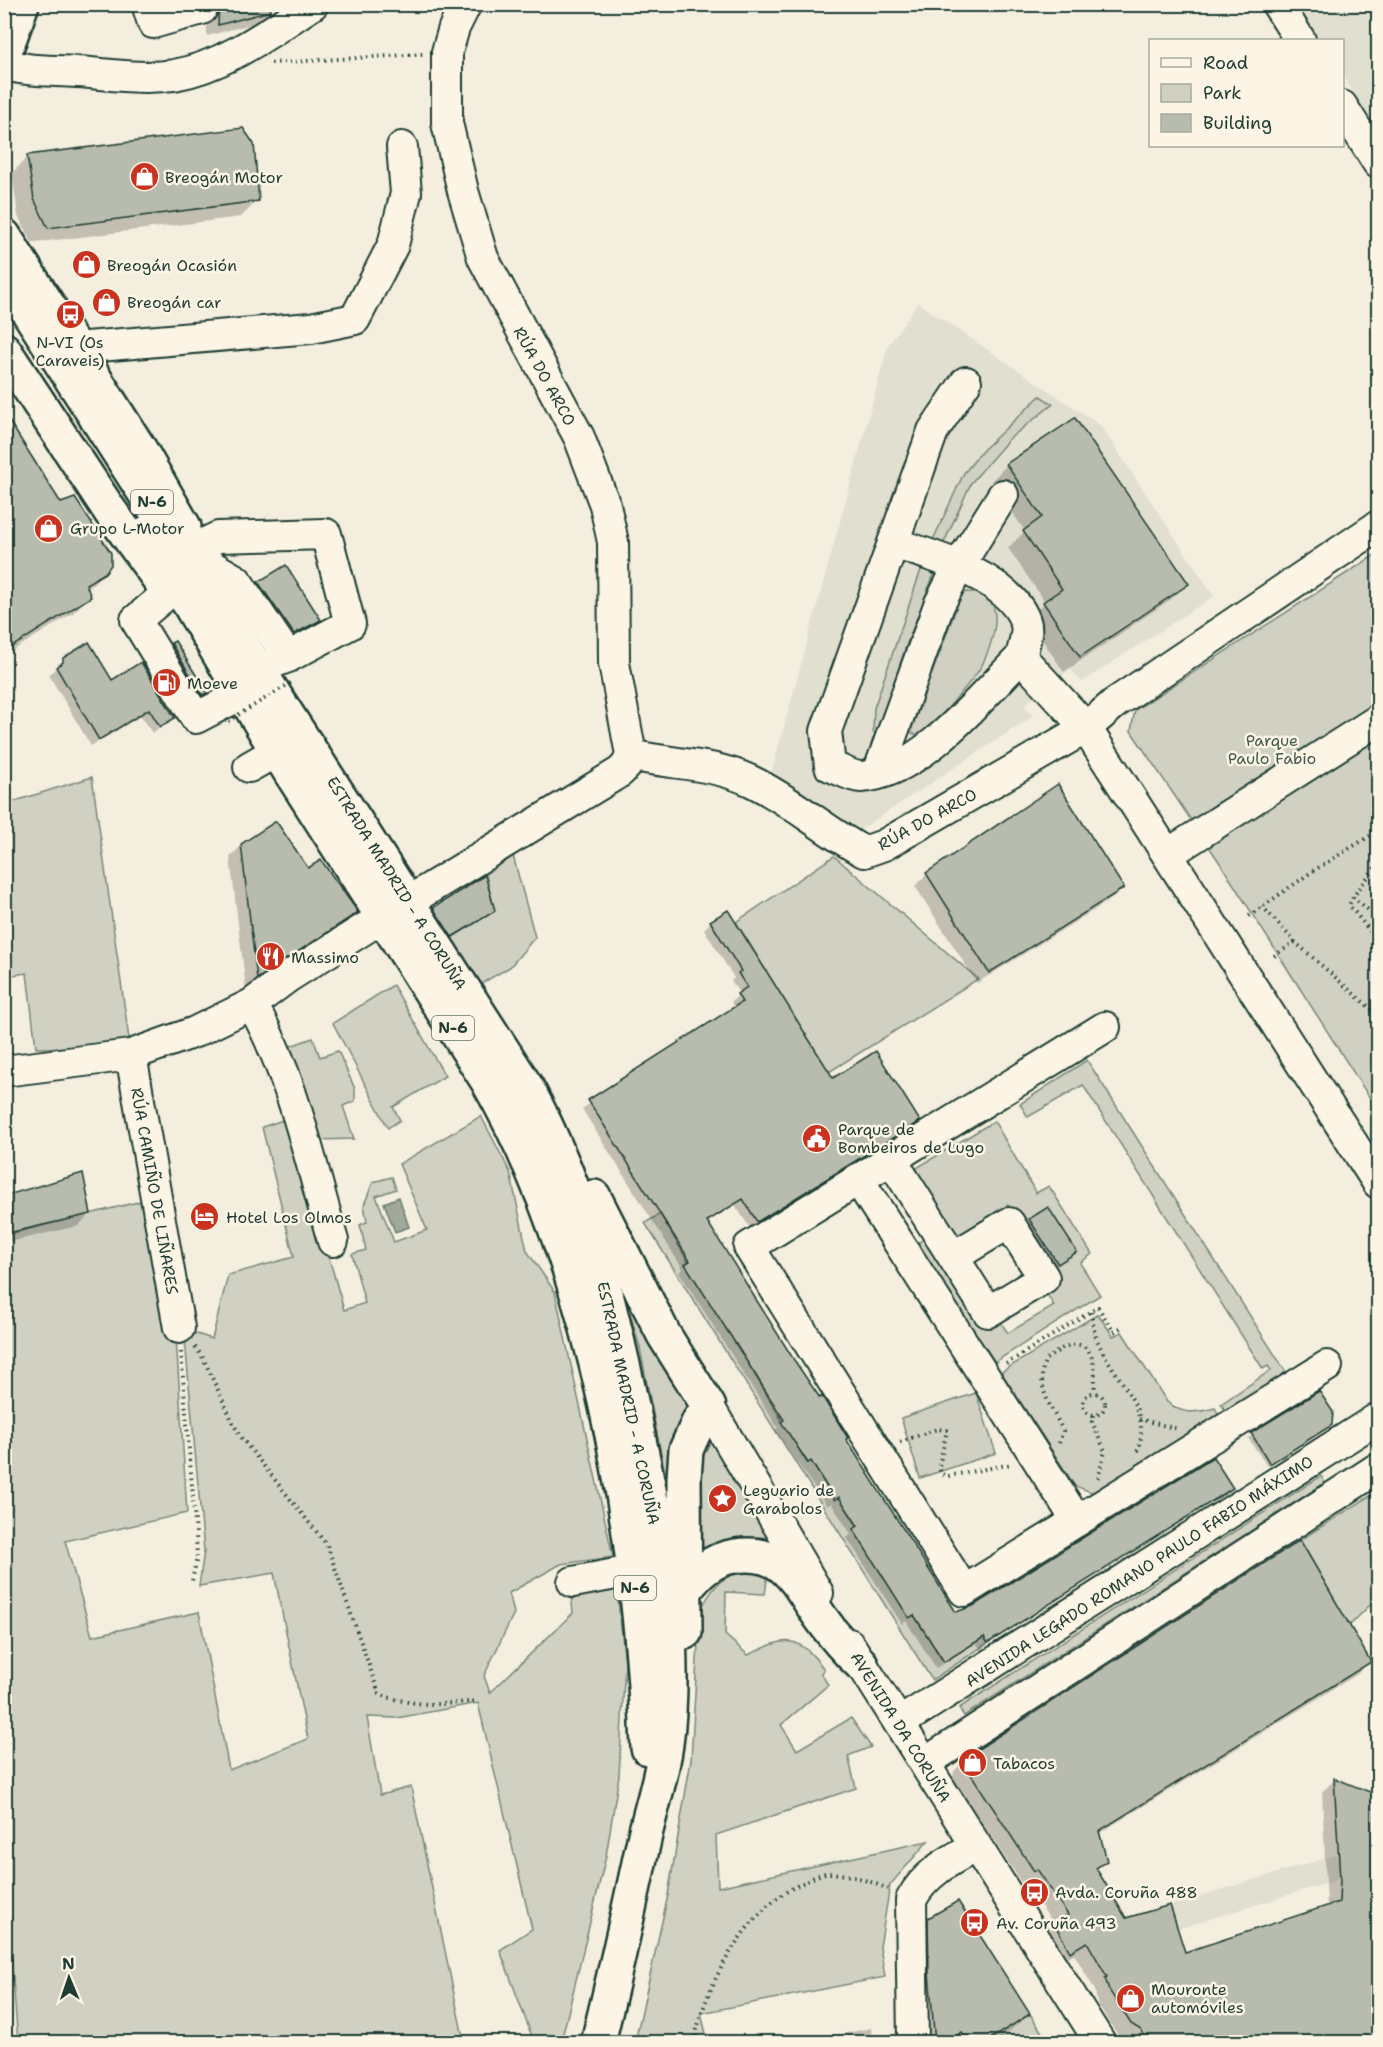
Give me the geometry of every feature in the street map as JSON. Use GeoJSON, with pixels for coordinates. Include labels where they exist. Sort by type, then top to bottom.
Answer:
{"type":"FeatureCollection","features":[{"type":"Feature","properties":{"kind":"main road"},"geometry":{"type":"LineString","coordinates":[[4,21],[15,4]]}},
{"type":"Feature","properties":{"kind":"main road"},"geometry":{"type":"LineString","coordinates":[[4,54],[22,4]]}},
{"type":"Feature","properties":{"kind":"main road"},"geometry":{"type":"LineString","coordinates":[[4,236],[139,448],[199,554],[282,668],[281,738]]}},
{"type":"Feature","properties":{"kind":"main road","name":"ESTRADA MADRID - A CORUÑA"},"geometry":{"type":"LineString","coordinates":[[4,274],[281,738]]}},
{"type":"Feature","properties":{"kind":"main road","name":"ESTRADA MADRID - A CORUÑA"},"geometry":{"type":"LineString","coordinates":[[4,309],[281,738],[396,909],[527,1088],[544,1121],[590,1237],[612,1309],[652,1501],[667,1630],[670,1694],[660,1778],[598,2043]]}},
{"type":"Feature","properties":{"kind":"main road"},"geometry":{"type":"LineString","coordinates":[[4,350],[110,511],[168,593],[234,708],[281,738]]}},
{"type":"Feature","properties":{"kind":"main road","name":"ESTRADA MADRID - A CORUÑA"},"geometry":{"type":"LineString","coordinates":[[396,909],[521,1145],[565,1258],[591,1346],[609,1422],[632,1571],[647,1713],[649,1763],[646,1833]]}},
{"type":"Feature","properties":{"kind":"main road","name":"N-6"},"geometry":{"type":"LineString","coordinates":[[544,1121],[565,1146],[585,1180],[664,1335],[709,1407]]}},
{"type":"Feature","properties":{"kind":"main road"},"geometry":{"type":"LineString","coordinates":[[670,1694],[680,1673],[684,1648],[686,1450],[699,1421],[709,1407]]}},
{"type":"Feature","properties":{"kind":"main road"},"geometry":{"type":"LineString","coordinates":[[686,1588],[708,1565],[726,1557],[748,1554],[771,1558],[784,1566],[799,1583],[841,1645],[861,1664]]}},
{"type":"Feature","properties":{"kind":"street"},"geometry":{"type":"LineString","coordinates":[[150,14],[202,9],[201,4]]}},
{"type":"Feature","properties":{"kind":"street"},"geometry":{"type":"LineString","coordinates":[[4,64],[26,70],[121,77],[173,75],[204,67],[223,58],[256,41],[313,4]]}},
{"type":"Feature","properties":{"kind":"street","name":"RÚA DO ARCO"},"geometry":{"type":"LineString","coordinates":[[466,4],[447,52],[447,123],[463,191],[483,258],[579,436],[605,505],[613,542],[614,663],[631,755],[650,760],[695,764],[751,781],[864,852],[884,845],[1086,728]]}},
{"type":"Feature","properties":{"kind":"street"},"geometry":{"type":"LineString","coordinates":[[1277,4],[1299,39]]}},
{"type":"Feature","properties":{"kind":"street"},"geometry":{"type":"LineString","coordinates":[[1344,109],[1378,163]]}},
{"type":"Feature","properties":{"kind":"street"},"geometry":{"type":"LineString","coordinates":[[75,348],[311,328],[355,319],[393,244],[406,193],[402,147]]}},
{"type":"Feature","properties":{"kind":"street"},"geometry":{"type":"LineString","coordinates":[[893,543],[960,564],[1015,601],[1027,623],[1021,657],[929,749],[878,772],[859,777],[830,766],[826,731],[893,543],[933,431],[966,382]]}},
{"type":"Feature","properties":{"kind":"street"},"geometry":{"type":"LineString","coordinates":[[878,772],[939,605],[960,564],[1003,495]]}},
{"type":"Feature","properties":{"kind":"street"},"geometry":{"type":"LineString","coordinates":[[1086,728],[1115,703],[1378,526]]}},
{"type":"Feature","properties":{"kind":"street"},"geometry":{"type":"LineString","coordinates":[[199,554],[219,537],[326,534],[350,624],[282,668]]}},
{"type":"Feature","properties":{"kind":"street"},"geometry":{"type":"LineString","coordinates":[[168,593],[136,620],[196,718],[234,708]]}},
{"type":"Feature","properties":{"kind":"street"},"geometry":{"type":"LineString","coordinates":[[1021,657],[1086,728],[1378,1183]]}},
{"type":"Feature","properties":{"kind":"street"},"geometry":{"type":"LineString","coordinates":[[1168,854],[1378,720]]}},
{"type":"Feature","properties":{"kind":"street"},"geometry":{"type":"LineString","coordinates":[[249,767],[281,738]]}},
{"type":"Feature","properties":{"kind":"street"},"geometry":{"type":"LineString","coordinates":[[4,1071],[131,1055],[195,1032],[252,1004],[288,977],[396,909],[621,772],[631,755]]}},
{"type":"Feature","properties":{"kind":"street"},"geometry":{"type":"LineString","coordinates":[[252,1004],[267,1030],[289,1085],[333,1241]]}},
{"type":"Feature","properties":{"kind":"street"},"geometry":{"type":"LineString","coordinates":[[1105,1027],[749,1247],[964,1591],[1092,1502],[1327,1366]]}},
{"type":"Feature","properties":{"kind":"street","name":"RÚA CAMIÑO DE LIÑARES"},"geometry":{"type":"LineString","coordinates":[[131,1055],[179,1328]]}},
{"type":"Feature","properties":{"kind":"street"},"geometry":{"type":"LineString","coordinates":[[891,1159],[953,1257]]}},
{"type":"Feature","properties":{"kind":"street"},"geometry":{"type":"LineString","coordinates":[[858,1179],[984,1377],[1092,1502]]}},
{"type":"Feature","properties":{"kind":"street","name":"AVENIDA DA CORUÑA"},"geometry":{"type":"LineString","coordinates":[[709,1407],[861,1664],[926,1763],[975,1847],[1100,2043]]}},
{"type":"Feature","properties":{"kind":"street","name":"AVENIDA LEGADO ROMANO PAULO FABIO MÁXIMO"},"geometry":{"type":"LineString","coordinates":[[899,1723],[1139,1574],[1378,1418]]}},
{"type":"Feature","properties":{"kind":"street"},"geometry":{"type":"LineString","coordinates":[[926,1763],[1378,1468]]}},
{"type":"Feature","properties":{"kind":"street"},"geometry":{"type":"LineString","coordinates":[[573,1582],[632,1571]]}},
{"type":"Feature","properties":{"kind":"street"},"geometry":{"type":"LineString","coordinates":[[913,2043],[911,1900],[921,1882],[946,1862],[975,1847]]}},
{"type":"Feature","properties":{"kind":"path"},"geometry":{"type":"LineString","coordinates":[[223,58],[238,66],[447,52]]}},
{"type":"Feature","properties":{"kind":"path"},"geometry":{"type":"LineString","coordinates":[[234,708],[282,668]]}},
{"type":"Feature","properties":{"kind":"path"},"geometry":{"type":"LineString","coordinates":[[1249,916],[1313,870],[1378,831]]}},
{"type":"Feature","properties":{"kind":"path"},"geometry":{"type":"LineString","coordinates":[[1378,863],[1349,905],[1378,941]]}},
{"type":"Feature","properties":{"kind":"path"},"geometry":{"type":"LineString","coordinates":[[1353,897],[1378,918]]}},
{"type":"Feature","properties":{"kind":"path"},"geometry":{"type":"LineString","coordinates":[[1262,906],[1295,942],[1378,1015]]}},
{"type":"Feature","properties":{"kind":"path"},"geometry":{"type":"LineString","coordinates":[[1274,956],[1295,942]]}},
{"type":"Feature","properties":{"kind":"path"},"geometry":{"type":"LineString","coordinates":[[984,1377],[1098,1307],[1114,1332],[1122,1327]]}},
{"type":"Feature","properties":{"kind":"path"},"geometry":{"type":"LineString","coordinates":[[1091,1312],[1099,1345],[1136,1407],[1142,1432],[1135,1456]]}},
{"type":"Feature","properties":{"kind":"path"},"geometry":{"type":"LineString","coordinates":[[179,1328],[196,1534],[197,1557],[192,1581]]}},
{"type":"Feature","properties":{"kind":"path"},"geometry":{"type":"LineString","coordinates":[[179,1328],[202,1356],[239,1435],[327,1545],[380,1694],[405,1704],[439,1705],[476,1701]]}},
{"type":"Feature","properties":{"kind":"path"},"geometry":{"type":"LineString","coordinates":[[1092,1502],[1105,1451],[1092,1422],[1094,1415],[1104,1410],[1105,1404],[1100,1394],[1094,1392],[1088,1394],[1082,1404],[1084,1410],[1094,1415]]}},
{"type":"Feature","properties":{"kind":"path"},"geometry":{"type":"LineString","coordinates":[[1092,1502],[1106,1475]]}},
{"type":"Feature","properties":{"kind":"path"},"geometry":{"type":"LineString","coordinates":[[694,2043],[699,2017],[734,1943],[785,1890],[825,1873],[868,1880],[911,1900]]}},
{"type":"Feature","properties":{"kind":"shaded area"},"geometry":{"type":"Polygon","coordinates":[[[1296,5],[1378,5],[1378,131],[1344,78],[1344,39],[1318,39],[1296,5]]]}},
{"type":"Feature","properties":{"kind":"shaded area"},"geometry":{"type":"Polygon","coordinates":[[[918,303],[1100,425],[1214,596],[1082,682],[1070,669],[1024,705],[1033,716],[852,835],[770,778],[888,346],[918,303]]]}},
{"type":"Feature","properties":{"kind":"shaded area"},"geometry":{"type":"Polygon","coordinates":[[[399,1197],[409,1227],[395,1232],[384,1203],[399,1197]]]}},
{"type":"Feature","properties":{"kind":"shaded area"},"geometry":{"type":"Polygon","coordinates":[[[1339,1854],[1340,1879],[1154,1936],[1138,1938],[1095,1957],[1086,1943],[1128,1915],[1132,1917],[1339,1854]]]}},
{"type":"Feature","properties":{"kind":"green space"},"geometry":{"type":"Polygon","coordinates":[[[1040,396],[1053,404],[1009,439],[971,483],[941,549],[932,542],[964,473],[983,450],[1040,396]]]}},
{"type":"Feature","properties":{"kind":"green space","name":"Parque Paulo Fabio"},"geometry":{"type":"Polygon","coordinates":[[[1378,553],[1378,1111],[1220,863],[1131,731],[1135,710],[1378,553]]]}},
{"type":"Feature","properties":{"kind":"green space"},"geometry":{"type":"Polygon","coordinates":[[[923,564],[936,569],[906,646],[877,735],[873,732],[874,708],[923,564]]]}},
{"type":"Feature","properties":{"kind":"green space"},"geometry":{"type":"Polygon","coordinates":[[[966,592],[980,594],[989,599],[994,608],[994,630],[991,642],[983,663],[972,679],[943,713],[919,736],[912,733],[912,728],[961,595],[966,592]]]}},
{"type":"Feature","properties":{"kind":"green space"},"geometry":{"type":"Polygon","coordinates":[[[92,777],[130,1046],[36,1048],[27,973],[5,976],[5,779],[7,779],[9,803],[92,777]]]}},
{"type":"Feature","properties":{"kind":"green space"},"geometry":{"type":"Polygon","coordinates":[[[512,852],[535,937],[510,967],[479,985],[450,939],[495,911],[484,868],[512,852]]]}},
{"type":"Feature","properties":{"kind":"green space"},"geometry":{"type":"Polygon","coordinates":[[[834,856],[978,979],[829,1072],[736,922],[834,856]]]}},
{"type":"Feature","properties":{"kind":"green space"},"geometry":{"type":"Polygon","coordinates":[[[393,985],[445,1076],[393,1107],[400,1120],[388,1128],[333,1023],[393,985]]]}},
{"type":"Feature","properties":{"kind":"green space"},"geometry":{"type":"Polygon","coordinates":[[[313,1038],[320,1057],[338,1051],[355,1089],[355,1101],[343,1106],[354,1139],[315,1140],[282,1049],[313,1038]]]}},
{"type":"Feature","properties":{"kind":"green space"},"geometry":{"type":"Polygon","coordinates":[[[1087,1060],[1289,1377],[1228,1415],[1221,1404],[1271,1370],[1268,1366],[1263,1369],[1083,1085],[1028,1117],[1020,1104],[1087,1060]]]}},
{"type":"Feature","properties":{"kind":"green space"},"geometry":{"type":"Polygon","coordinates":[[[481,1116],[510,1172],[527,1251],[555,1292],[613,1557],[561,1564],[509,1593],[514,1613],[484,1676],[490,1693],[573,1613],[571,1592],[616,1584],[625,1662],[619,1775],[606,1856],[561,2042],[534,2042],[500,1950],[532,1929],[478,1703],[397,1718],[367,1717],[380,1795],[411,1787],[464,2042],[18,2042],[9,1931],[5,1919],[5,1235],[146,1200],[176,1336],[187,1513],[65,1541],[92,1636],[199,1612],[229,1770],[308,1739],[274,1573],[199,1586],[204,1551],[185,1340],[191,1332],[212,1339],[228,1275],[294,1257],[262,1127],[289,1118],[344,1310],[365,1303],[352,1254],[366,1250],[360,1225],[367,1222],[364,1205],[373,1182],[392,1177],[396,1189],[376,1196],[394,1242],[427,1230],[399,1164],[481,1116]]]}},
{"type":"Feature","properties":{"kind":"green space"},"geometry":{"type":"Polygon","coordinates":[[[994,1121],[1036,1193],[1049,1186],[1092,1254],[1080,1263],[1100,1295],[995,1362],[915,1245],[928,1236],[1008,1333],[1054,1306],[1044,1289],[1055,1282],[1008,1205],[956,1237],[915,1169],[994,1121]]]}},
{"type":"Feature","properties":{"kind":"green space"},"geometry":{"type":"Polygon","coordinates":[[[660,1214],[807,1463],[811,1461],[834,1499],[839,1497],[943,1661],[984,1637],[988,1643],[932,1680],[645,1223],[660,1214]]]}},
{"type":"Feature","properties":{"kind":"green space"},"geometry":{"type":"Polygon","coordinates":[[[627,1302],[633,1304],[692,1408],[668,1489],[640,1348],[627,1302]]]}},
{"type":"Feature","properties":{"kind":"green space"},"geometry":{"type":"Polygon","coordinates":[[[1098,1314],[1113,1336],[1122,1332],[1167,1402],[1178,1409],[1190,1412],[1215,1408],[1221,1419],[1094,1493],[1075,1486],[1001,1372],[1098,1314]]]}},
{"type":"Feature","properties":{"kind":"green space"},"geometry":{"type":"Polygon","coordinates":[[[976,1393],[996,1453],[920,1478],[901,1418],[976,1393]]]}},
{"type":"Feature","properties":{"kind":"green space"},"geometry":{"type":"Polygon","coordinates":[[[716,1441],[771,1537],[724,1541],[698,1555],[702,1454],[708,1443],[716,1441]]]}},
{"type":"Feature","properties":{"kind":"green space"},"geometry":{"type":"Polygon","coordinates":[[[1321,1476],[1325,1483],[964,1716],[959,1708],[1321,1476]]]}},
{"type":"Feature","properties":{"kind":"green space"},"geometry":{"type":"Polygon","coordinates":[[[1378,1491],[1378,1597],[1349,1626],[1300,1540],[1378,1491]]]}},
{"type":"Feature","properties":{"kind":"green space"},"geometry":{"type":"Polygon","coordinates":[[[751,1569],[768,1574],[765,1594],[726,1592],[725,1635],[748,1655],[782,1642],[798,1644],[815,1657],[824,1669],[821,1673],[828,1685],[781,1725],[797,1750],[851,1718],[871,1747],[848,1756],[856,1788],[716,1835],[718,1887],[928,1841],[890,1885],[880,1947],[885,1977],[701,2013],[708,2042],[635,2042],[668,1895],[691,1760],[700,1611],[720,1582],[732,1575],[751,1569]]]}},
{"type":"Feature","properties":{"kind":"green space"},"geometry":{"type":"Polygon","coordinates":[[[1030,2014],[1048,2042],[984,2042],[1030,2014]]]}},
{"type":"Feature","properties":{"kind":"building"},"geometry":{"type":"Polygon","coordinates":[[[219,4],[270,4],[271,11],[218,25],[219,4]]]}},
{"type":"Feature","properties":{"kind":"building","name":"Breogán Motor"},"geometry":{"type":"Polygon","coordinates":[[[243,128],[254,144],[259,201],[48,228],[34,199],[27,155],[243,128]]]}},
{"type":"Feature","properties":{"kind":"building","name":"Grupo L-Motor"},"geometry":{"type":"Polygon","coordinates":[[[4,413],[61,503],[75,498],[111,553],[111,565],[105,573],[86,584],[91,597],[4,652],[4,413]]]}},
{"type":"Feature","properties":{"kind":"building"},"geometry":{"type":"Polygon","coordinates":[[[1075,418],[1189,584],[1080,657],[1043,602],[1062,589],[1023,531],[1042,517],[1006,464],[1075,418]]]}},
{"type":"Feature","properties":{"kind":"building"},"geometry":{"type":"Polygon","coordinates":[[[286,565],[321,620],[294,634],[258,582],[286,565]]]}},
{"type":"Feature","properties":{"kind":"building"},"geometry":{"type":"Polygon","coordinates":[[[175,641],[207,693],[202,695],[171,643],[175,641]]]}},
{"type":"Feature","properties":{"kind":"building"},"geometry":{"type":"Polygon","coordinates":[[[89,642],[112,680],[141,662],[175,718],[160,727],[149,709],[99,740],[56,667],[63,662],[63,658],[89,642]]]}},
{"type":"Feature","properties":{"kind":"building"},"geometry":{"type":"Polygon","coordinates":[[[1058,784],[1124,888],[989,973],[926,873],[1058,784]]]}},
{"type":"Feature","properties":{"kind":"building"},"geometry":{"type":"Polygon","coordinates":[[[276,821],[308,868],[321,860],[358,912],[257,979],[241,844],[276,821]]]}},
{"type":"Feature","properties":{"kind":"building"},"geometry":{"type":"Polygon","coordinates":[[[485,875],[495,911],[452,937],[433,908],[485,875]]]}},
{"type":"Feature","properties":{"kind":"building"},"geometry":{"type":"Polygon","coordinates":[[[728,910],[833,1078],[876,1051],[920,1121],[757,1222],[743,1199],[707,1221],[794,1360],[820,1398],[822,1396],[848,1438],[846,1439],[956,1612],[973,1606],[1213,1457],[1233,1488],[988,1643],[984,1637],[944,1662],[914,1615],[909,1618],[853,1529],[858,1526],[839,1497],[835,1500],[811,1461],[808,1463],[781,1422],[784,1420],[685,1264],[690,1261],[588,1100],[742,1002],[737,994],[747,987],[738,973],[741,971],[710,921],[728,910]]]}},
{"type":"Feature","properties":{"kind":"building"},"geometry":{"type":"Polygon","coordinates":[[[83,1173],[91,1214],[4,1234],[4,1196],[83,1173]]]}},
{"type":"Feature","properties":{"kind":"building"},"geometry":{"type":"Polygon","coordinates":[[[1048,1207],[1077,1252],[1058,1264],[1029,1219],[1048,1207]]]}},
{"type":"Feature","properties":{"kind":"building"},"geometry":{"type":"Polygon","coordinates":[[[1319,1391],[1333,1412],[1332,1425],[1270,1464],[1251,1433],[1319,1391]]]}},
{"type":"Feature","properties":{"kind":"building"},"geometry":{"type":"Polygon","coordinates":[[[1300,1540],[1371,1662],[1099,1831],[1107,1861],[1096,1868],[1126,1918],[1170,1905],[1185,1952],[1339,1902],[1340,1879],[1334,1778],[1378,1795],[1378,2043],[1149,2043],[1141,2030],[1131,2024],[1109,1990],[1105,1978],[1107,1977],[1087,1942],[1070,1952],[1054,1923],[1068,1915],[1037,1869],[1034,1871],[965,1765],[966,1757],[1300,1540]]]}},
{"type":"Feature","properties":{"kind":"building"},"geometry":{"type":"Polygon","coordinates":[[[958,1901],[1030,2014],[984,2043],[969,2043],[962,2032],[944,2043],[935,2043],[929,1973],[928,1918],[958,1901]]]}},
{"type":"Feature","properties":{"kind":"place","name":"Breogán Motor"},"geometry":{"type":"Point","coordinates":[144,177]}},
{"type":"Feature","properties":{"kind":"place","name":"Breogán Ocasión"},"geometry":{"type":"Point","coordinates":[86,265]}},
{"type":"Feature","properties":{"kind":"place","name":"Breogán car"},"geometry":{"type":"Point","coordinates":[106,302]}},
{"type":"Feature","properties":{"kind":"place","name":"N-VI (Os Caraveis)"},"geometry":{"type":"Point","coordinates":[70,314]}},
{"type":"Feature","properties":{"kind":"place","name":"Grupo L-Motor"},"geometry":{"type":"Point","coordinates":[49,528]}},
{"type":"Feature","properties":{"kind":"place","name":"Moeve"},"geometry":{"type":"Point","coordinates":[166,683]}},
{"type":"Feature","properties":{"kind":"place","name":"Massimo"},"geometry":{"type":"Point","coordinates":[270,957]}},
{"type":"Feature","properties":{"kind":"place","name":"Parque de Bombeiros de Lugo"},"geometry":{"type":"Point","coordinates":[817,1138]}},
{"type":"Feature","properties":{"kind":"place","name":"Hotel Los Olmos"},"geometry":{"type":"Point","coordinates":[205,1217]}},
{"type":"Feature","properties":{"kind":"place","name":"Leguario de Garabolos"},"geometry":{"type":"Point","coordinates":[722,1499]}},
{"type":"Feature","properties":{"kind":"place","name":"Tabacos"},"geometry":{"type":"Point","coordinates":[972,1763]}},
{"type":"Feature","properties":{"kind":"place","name":"Avda. Coruña 488"},"geometry":{"type":"Point","coordinates":[1034,1892]}},
{"type":"Feature","properties":{"kind":"place","name":"Av. Coruña 493"},"geometry":{"type":"Point","coordinates":[975,1923]}},
{"type":"Feature","properties":{"kind":"place","name":"Mouronte automóviles"},"geometry":{"type":"Point","coordinates":[1130,1998]}}]}
